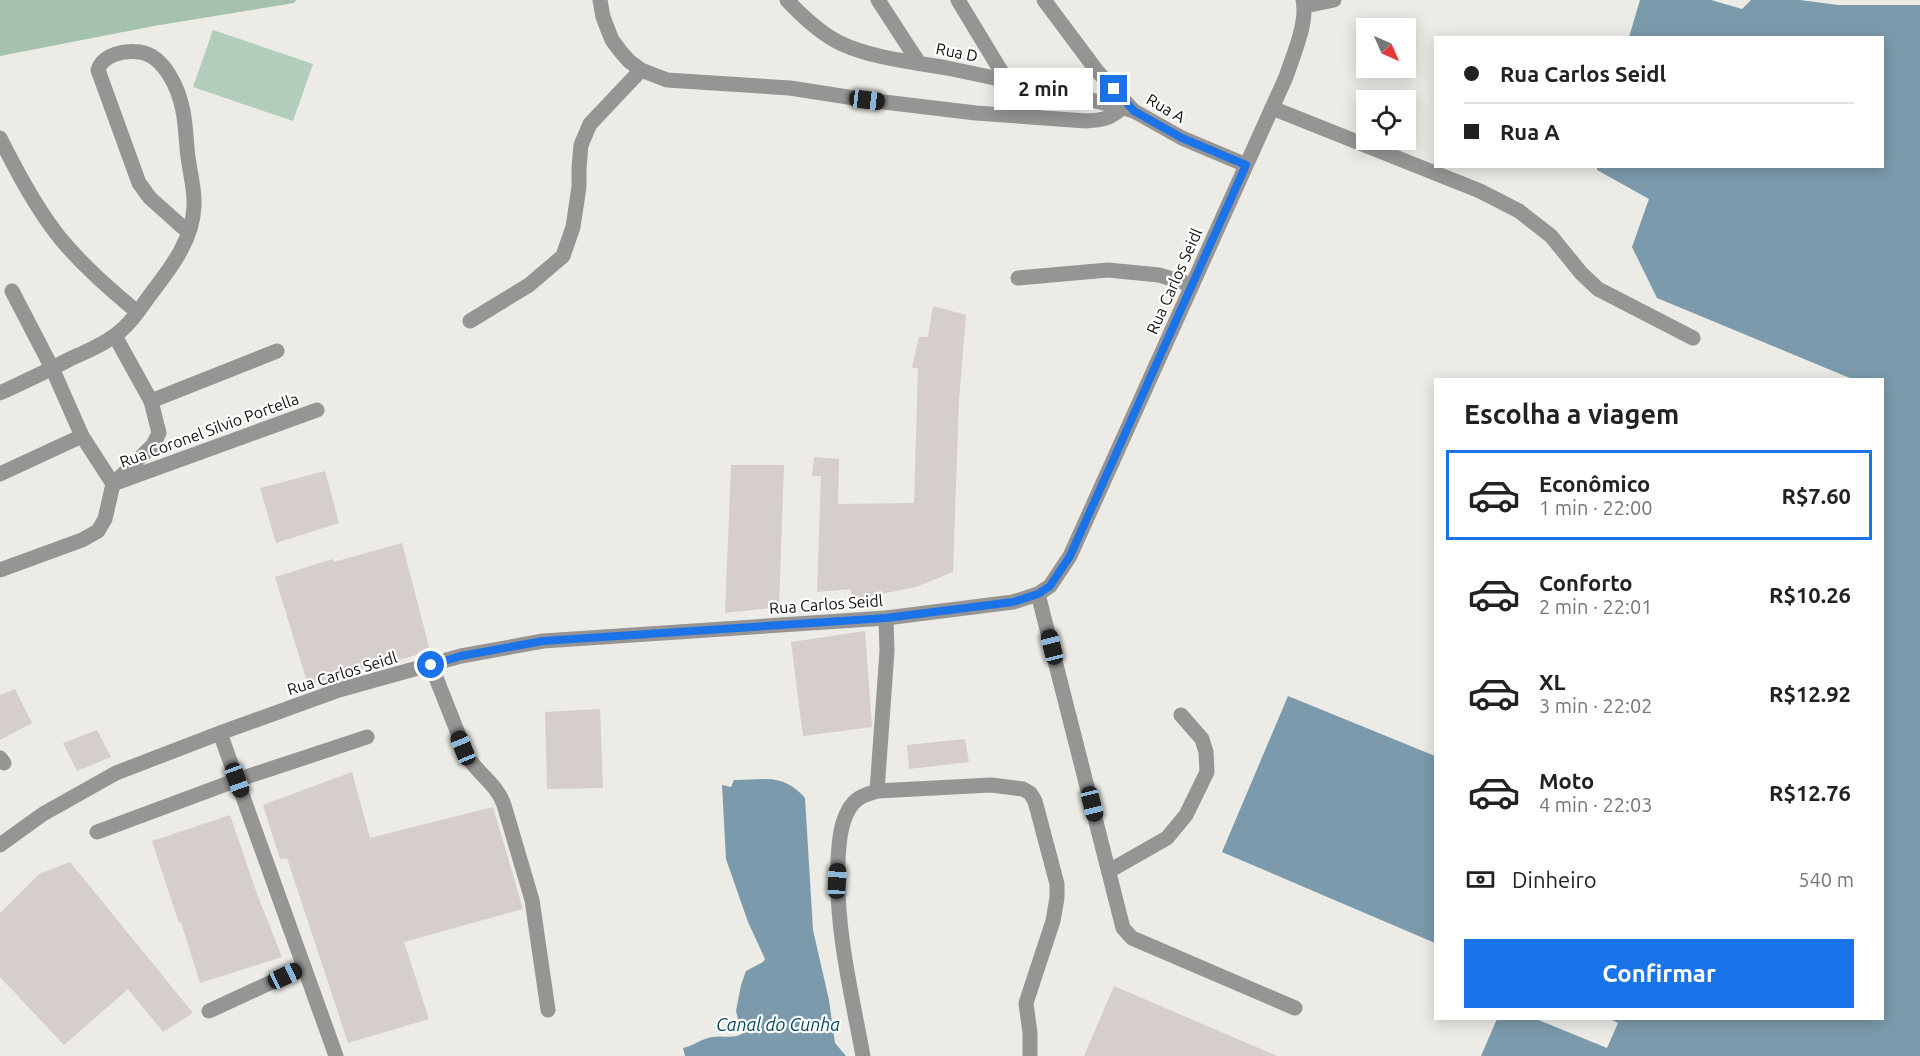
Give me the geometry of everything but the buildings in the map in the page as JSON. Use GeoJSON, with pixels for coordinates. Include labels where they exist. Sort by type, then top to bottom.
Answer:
{"type":"FeatureCollection","features":[{"type":"Feature","properties":{"kind":"street"},"geometry":{"type":"LineString","coordinates":[[600,0],[612,40],[629,62],[641,70],[667,80],[790,88],[976,113],[1086,121],[1103,120],[1128,109]]}},
{"type":"Feature","properties":{"kind":"street","name":"Rua D"},"geometry":{"type":"LineString","coordinates":[[787,0],[826,36],[839,43],[876,54],[1048,89],[1128,109]]}},
{"type":"Feature","properties":{"kind":"street"},"geometry":{"type":"LineString","coordinates":[[878,0],[919,63]]}},
{"type":"Feature","properties":{"kind":"street"},"geometry":{"type":"LineString","coordinates":[[958,0],[1007,81]]}},
{"type":"Feature","properties":{"kind":"street","name":"Rua A"},"geometry":{"type":"LineString","coordinates":[[1044,0],[1128,109],[1182,138],[1246,165]]}},
{"type":"Feature","properties":{"kind":"street"},"geometry":{"type":"LineString","coordinates":[[1304,3],[1334,0]]}},
{"type":"Feature","properties":{"kind":"street","name":"Rua Carlos Seidl"},"geometry":{"type":"LineString","coordinates":[[0,845],[43,814],[116,773],[339,690],[461,656],[543,641],[886,618],[1013,602],[1038,594],[1050,586],[1070,556],[1286,77],[1300,35],[1304,3]]}},
{"type":"Feature","properties":{"kind":"street"},"geometry":{"type":"LineString","coordinates":[[0,393],[115,336],[137,312],[176,258],[188,232],[193,220],[194,204],[184,115],[177,91],[165,69],[152,56],[136,51],[113,55],[101,63],[98,70],[139,183],[150,198],[188,232]]}},
{"type":"Feature","properties":{"kind":"street"},"geometry":{"type":"LineString","coordinates":[[470,321],[530,285],[563,256],[573,227],[579,187],[581,145],[591,124],[641,70]]}},
{"type":"Feature","properties":{"kind":"street"},"geometry":{"type":"LineString","coordinates":[[1272,108],[1480,191],[1519,211],[1551,236],[1581,273],[1598,289],[1693,338]]}},
{"type":"Feature","properties":{"kind":"street"},"geometry":{"type":"LineString","coordinates":[[0,138],[59,237],[100,281],[137,312]]}},
{"type":"Feature","properties":{"kind":"street"},"geometry":{"type":"LineString","coordinates":[[1018,278],[1108,270],[1159,275],[1192,285]]}},
{"type":"Feature","properties":{"kind":"street"},"geometry":{"type":"LineString","coordinates":[[12,291],[52,368],[82,436],[113,484]]}},
{"type":"Feature","properties":{"kind":"street"},"geometry":{"type":"LineString","coordinates":[[0,570],[82,540],[98,531],[105,519],[113,484],[158,438],[159,428],[151,401],[115,336]]}},
{"type":"Feature","properties":{"kind":"street"},"geometry":{"type":"LineString","coordinates":[[151,401],[277,351]]}},
{"type":"Feature","properties":{"kind":"street","name":"Rua Coronel Silvio Portella"},"geometry":{"type":"LineString","coordinates":[[113,484],[317,410]]}},
{"type":"Feature","properties":{"kind":"street"},"geometry":{"type":"LineString","coordinates":[[0,474],[82,436]]}},
{"type":"Feature","properties":{"kind":"street"},"geometry":{"type":"LineString","coordinates":[[1038,594],[1123,928],[1132,938],[1295,1008]]}},
{"type":"Feature","properties":{"kind":"street"},"geometry":{"type":"LineString","coordinates":[[877,791],[886,618]]}},
{"type":"Feature","properties":{"kind":"street"},"geometry":{"type":"LineString","coordinates":[[431,665],[471,764],[500,794],[504,805],[532,900],[548,1010]]}},
{"type":"Feature","properties":{"kind":"street"},"geometry":{"type":"LineString","coordinates":[[1109,871],[1167,838],[1186,815],[1208,772],[1202,739],[1181,715]]}},
{"type":"Feature","properties":{"kind":"street"},"geometry":{"type":"LineString","coordinates":[[220,733],[336,1056]]}},
{"type":"Feature","properties":{"kind":"street"},"geometry":{"type":"LineString","coordinates":[[97,832],[237,780],[367,737]]}},
{"type":"Feature","properties":{"kind":"street"},"geometry":{"type":"LineString","coordinates":[[863,1056],[839,927],[837,881],[839,843],[848,811],[858,798],[877,791],[991,784],[1023,789],[1035,801],[1056,884],[1057,898],[1053,921],[1026,1002],[1030,1056]]}},
{"type":"Feature","properties":{"kind":"street"},"geometry":{"type":"LineString","coordinates":[[209,1011],[304,967]]}},
{"type":"Feature","properties":{"kind":"green space"},"geometry":{"type":"Polygon","coordinates":[[[0,0],[296,0],[294,3],[154,26],[0,56],[0,0]]]}},
{"type":"Feature","properties":{"kind":"green space"},"geometry":{"type":"Polygon","coordinates":[[[213,30],[313,64],[293,121],[193,87],[213,30]]]}},
{"type":"Feature","properties":{"kind":"water"},"geometry":{"type":"Polygon","coordinates":[[[1640,0],[1711,0],[1742,9],[1751,0],[1800,0],[1838,5],[1920,5],[1920,1056],[1481,1056],[1497,1020],[1538,1020],[1607,1048],[1618,1023],[1612,1020],[1884,1020],[1884,378],[1850,378],[1657,298],[1632,247],[1649,199],[1597,168],[1884,168],[1884,36],[1629,36],[1640,0]]]}},
{"type":"Feature","properties":{"kind":"water"},"geometry":{"type":"Polygon","coordinates":[[[1288,696],[1434,756],[1434,943],[1222,852],[1288,696]]]}},
{"type":"Feature","properties":{"kind":"water","name":"Canal do Cunha"},"geometry":{"type":"Polygon","coordinates":[[[766,779],[788,784],[805,798],[813,930],[829,1000],[835,1043],[846,1056],[685,1056],[683,1048],[704,1039],[742,1034],[736,1011],[741,985],[746,971],[765,959],[748,922],[726,859],[722,785],[731,787],[734,780],[766,779]]]}},
{"type":"Feature","properties":{"kind":"route"},"geometry":{"type":"LineString","coordinates":[[431,665],[461,656],[543,641],[886,618],[1013,602],[1038,594],[1050,586],[1070,556],[1246,165],[1182,138],[1134,111],[1114,89]]}}]}
